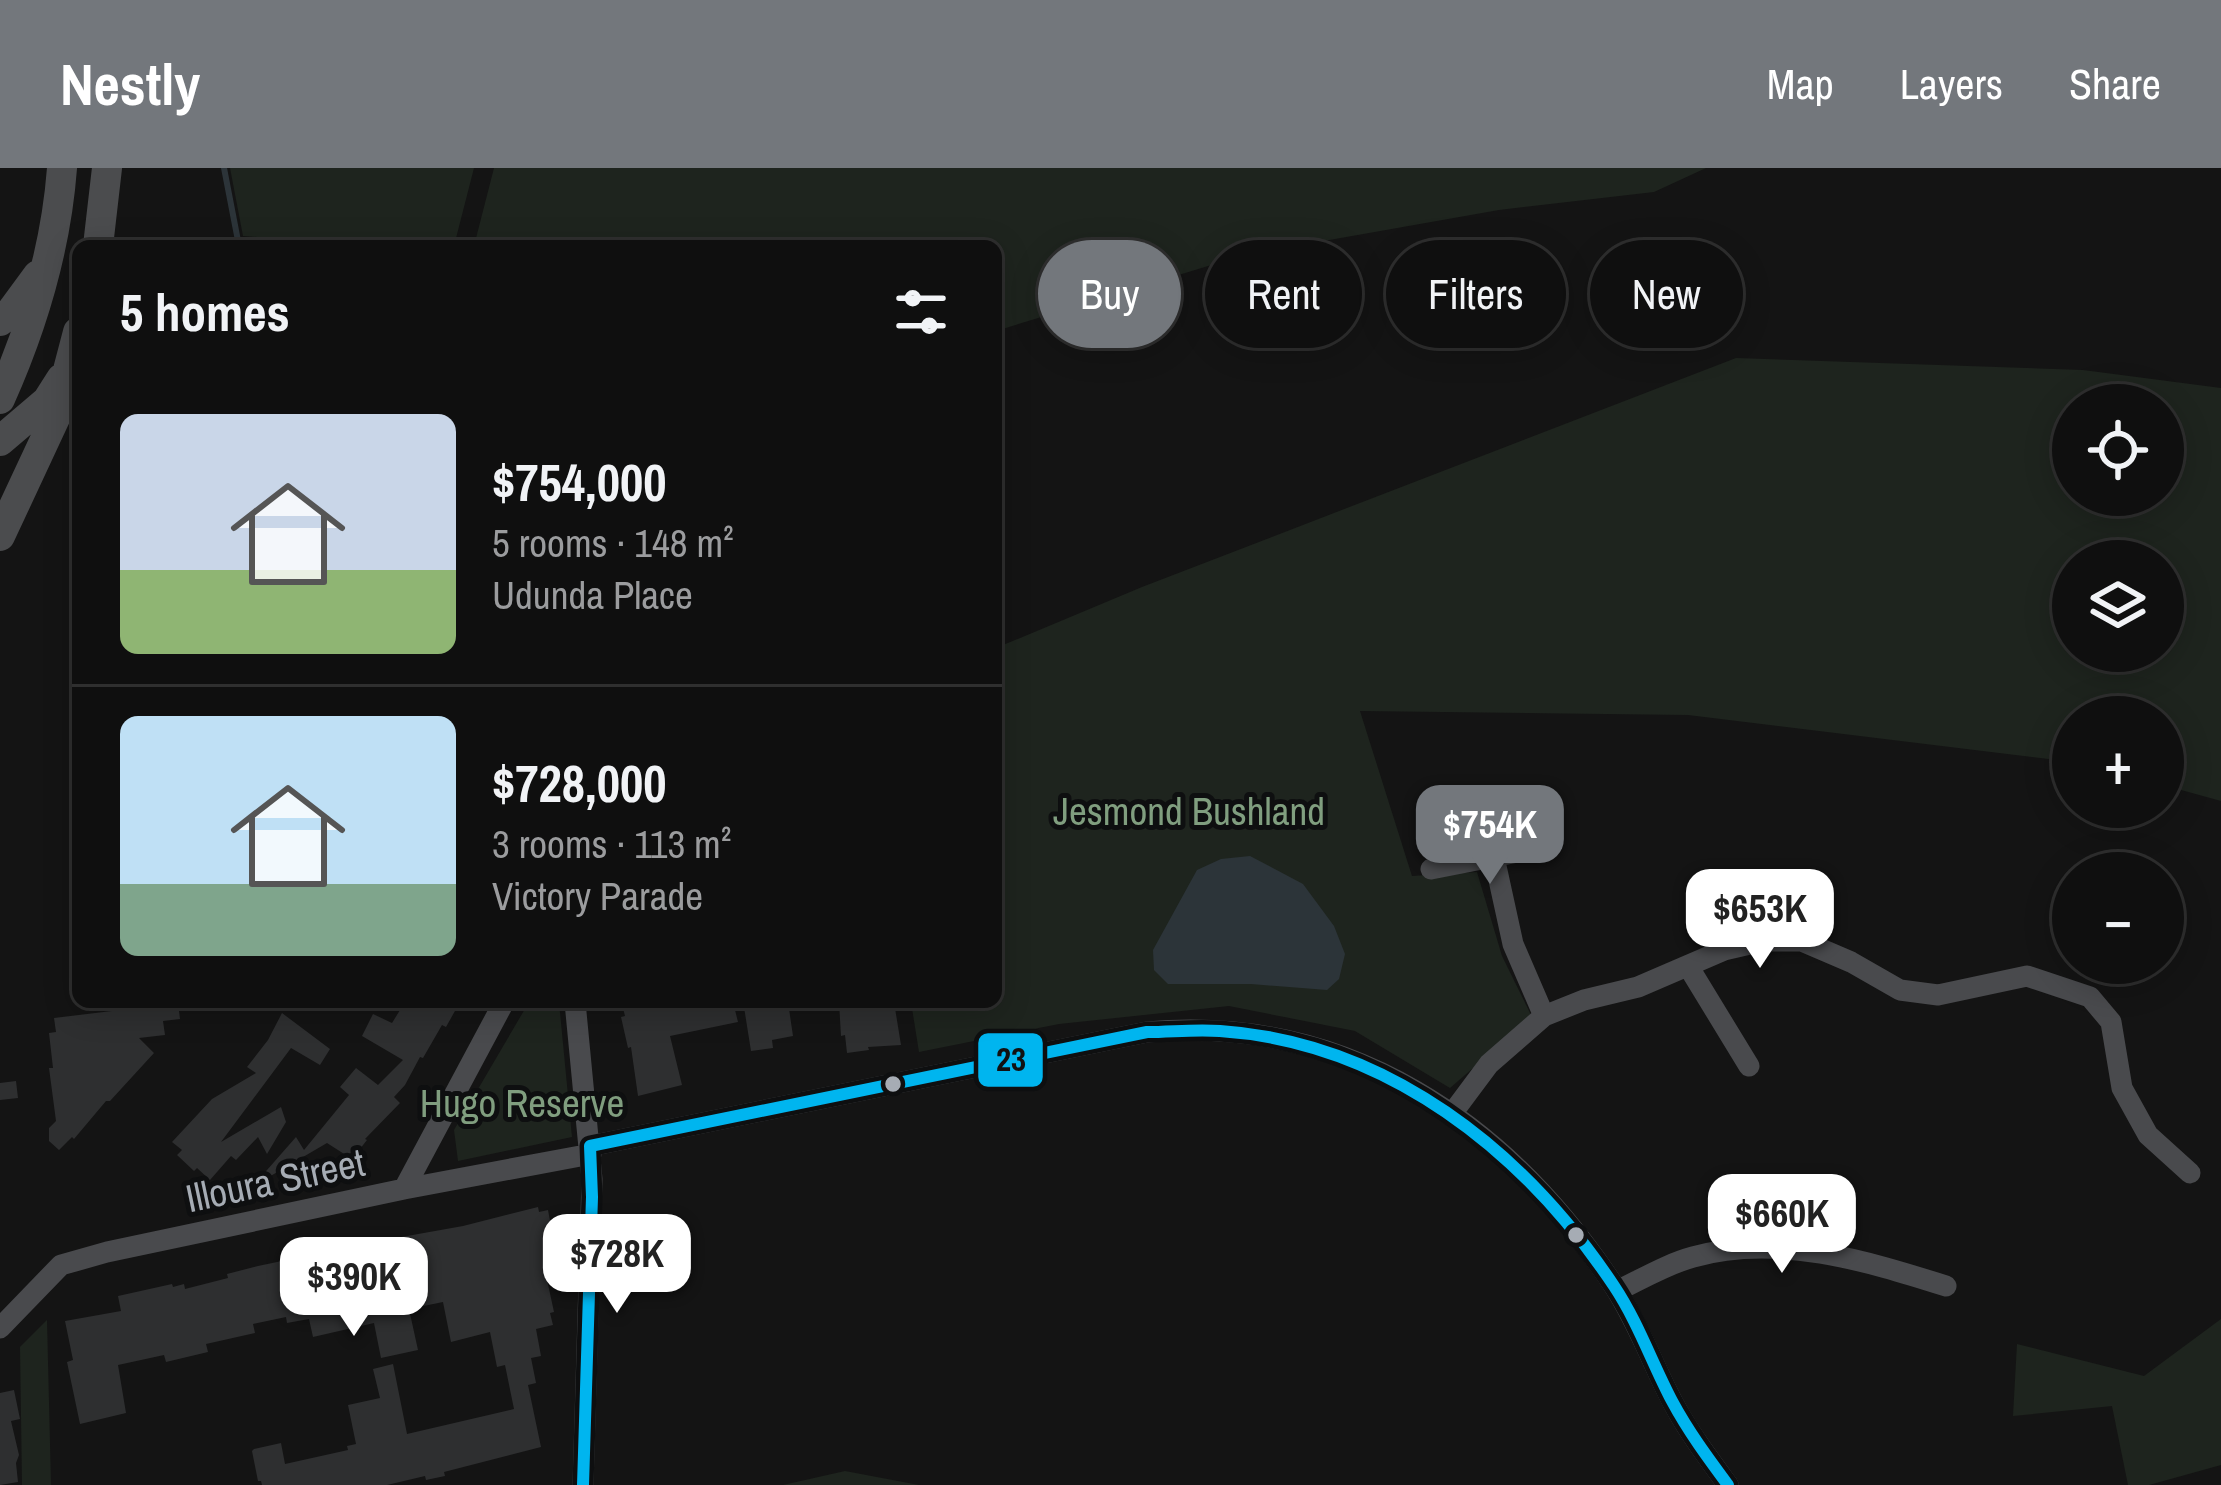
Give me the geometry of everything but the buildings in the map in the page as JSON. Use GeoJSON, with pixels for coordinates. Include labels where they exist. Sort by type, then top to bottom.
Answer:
{"type":"FeatureCollection","features":[{"type":"Feature","properties":{"kind":"highway"},"geometry":{"type":"LineString","coordinates":[[0,399],[35,310],[52,249],[62,168]]}},
{"type":"Feature","properties":{"kind":"highway"},"geometry":{"type":"LineString","coordinates":[[99,240],[107,168]]}},
{"type":"Feature","properties":{"kind":"highway"},"geometry":{"type":"LineString","coordinates":[[0,321],[32,286],[52,249]]}},
{"type":"Feature","properties":{"kind":"highway"},"geometry":{"type":"LineString","coordinates":[[0,536],[56,416],[72,354]]}},
{"type":"Feature","properties":{"kind":"highway"},"geometry":{"type":"LineString","coordinates":[[0,441],[46,401],[68,369]]}},
{"type":"Feature","properties":{"kind":"street"},"geometry":{"type":"LineString","coordinates":[[1431,868],[1537,848]]}},
{"type":"Feature","properties":{"kind":"street"},"geometry":{"type":"LineString","coordinates":[[1494,857],[1513,944],[1544,1016]]}},
{"type":"Feature","properties":{"kind":"street"},"geometry":{"type":"LineString","coordinates":[[1451,1115],[1489,1064],[1544,1016],[1638,987],[1724,950],[1763,941],[1802,941],[1900,990],[1938,995],[2027,976],[2090,997],[2111,1022],[2122,1088],[2148,1135],[2191,1173]]}},
{"type":"Feature","properties":{"kind":"street"},"geometry":{"type":"LineString","coordinates":[[1688,966],[1749,1066]]}},
{"type":"Feature","properties":{"kind":"street"},"geometry":{"type":"LineString","coordinates":[[404,1189],[501,1008]]}},
{"type":"Feature","properties":{"kind":"street"},"geometry":{"type":"LineString","coordinates":[[575,1008],[592,1196],[583,1485]]}},
{"type":"Feature","properties":{"kind":"street","name":"Illoura Street"},"geometry":{"type":"LineString","coordinates":[[0,1328],[62,1264],[107,1252],[1116,1037],[1182,1029],[1242,1032],[1324,1049],[1380,1072],[1451,1115],[1506,1158],[1562,1216],[1617,1291],[1685,1424],[1727,1485]]}},
{"type":"Feature","properties":{"kind":"street"},"geometry":{"type":"LineString","coordinates":[[1617,1291],[1693,1257],[1771,1247],[1892,1269],[1946,1286]]}},
{"type":"Feature","properties":{"kind":"green space"},"geometry":{"type":"Polygon","coordinates":[[[230,168],[474,168],[456,240],[243,236],[230,168]]]}},
{"type":"Feature","properties":{"kind":"green space"},"geometry":{"type":"Polygon","coordinates":[[[494,168],[1706,168],[1654,192],[1499,210],[1329,240],[1205,240],[1205,267],[1181,274],[1181,240],[1038,240],[1038,318],[1002,329],[1002,240],[476,240],[494,168]]]}},
{"type":"Feature","properties":{"kind":"green space","name":"Jesmond Bushland"},"geometry":{"type":"Polygon","coordinates":[[[1736,358],[2083,370],[2221,388],[2221,801],[2184,791],[2184,696],[2052,696],[2052,759],[1688,715],[1360,711],[1412,876],[1477,872],[1502,956],[1532,1017],[1450,1088],[1355,1031],[1229,1006],[1059,1024],[919,1052],[912,1008],[1002,1008],[1002,645],[1736,358]]]}},
{"type":"Feature","properties":{"kind":"green space","name":"Hugo Reserve"},"geometry":{"type":"Polygon","coordinates":[[[525,1008],[560,1008],[572,1137],[458,1161],[454,1130],[525,1008]]]}},
{"type":"Feature","properties":{"kind":"green space"},"geometry":{"type":"Polygon","coordinates":[[[2221,1319],[2221,1465],[2149,1485],[2128,1485],[2112,1406],[2013,1416],[2017,1344],[2144,1376],[2221,1319]]]}},
{"type":"Feature","properties":{"kind":"green space"},"geometry":{"type":"Polygon","coordinates":[[[47,1320],[51,1485],[22,1485],[20,1347],[47,1320]]]}},
{"type":"Feature","properties":{"kind":"green space"},"geometry":{"type":"Polygon","coordinates":[[[845,1471],[919,1485],[783,1485],[845,1471]]]}},
{"type":"Feature","properties":{"kind":"shaded area"},"geometry":{"type":"Polygon","coordinates":[[[1250,856],[1303,884],[1334,926],[1345,954],[1339,979],[1327,990],[1168,984],[1154,970],[1153,950],[1197,870],[1221,859],[1250,856]]]}},
{"type":"Feature","properties":{"kind":"waterway"},"geometry":{"type":"LineString","coordinates":[[224,168],[238,240]]}},
{"type":"Feature","properties":{"kind":"transit line","name":"23"},"geometry":{"type":"LineString","coordinates":[[590,1146],[1147,1032],[1220,1031],[1281,1040],[1339,1056],[1446,1112],[1538,1191],[1614,1286],[1678,1412],[1728,1485]]}},
{"type":"Feature","properties":{"kind":"transit line","name":"23"},"geometry":{"type":"LineString","coordinates":[[583,1485],[590,1146]]}}]}
